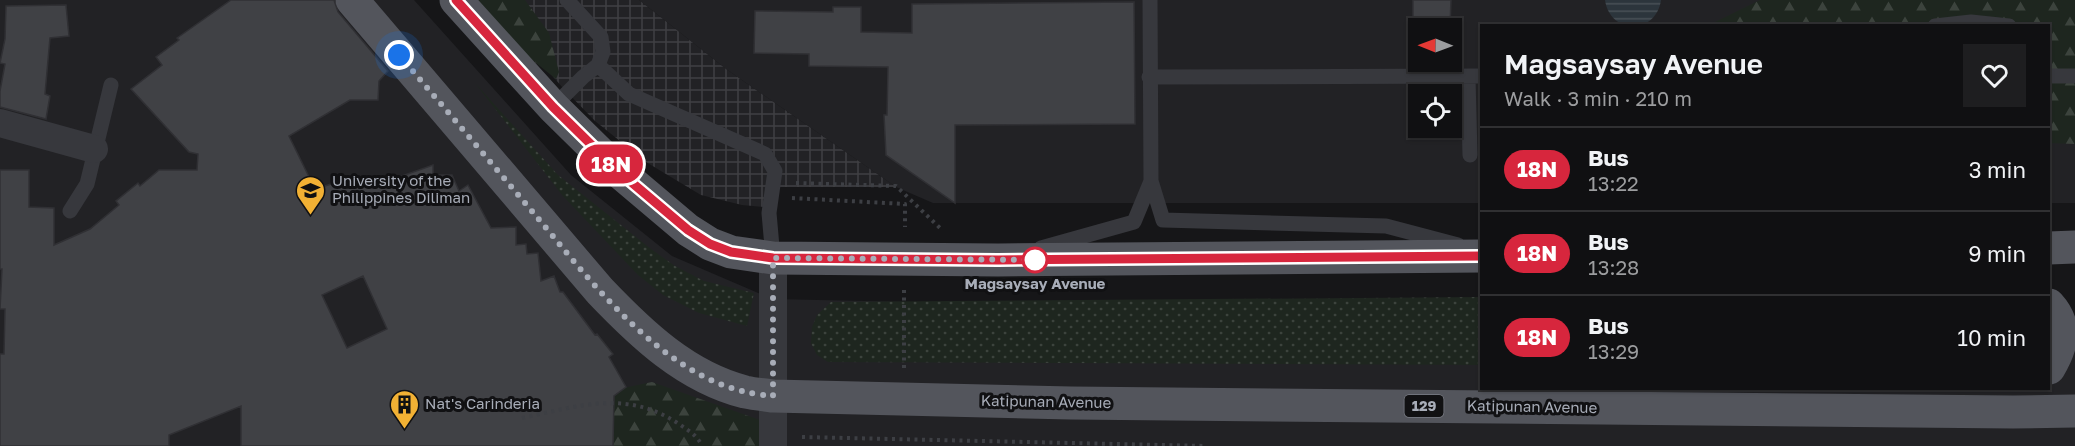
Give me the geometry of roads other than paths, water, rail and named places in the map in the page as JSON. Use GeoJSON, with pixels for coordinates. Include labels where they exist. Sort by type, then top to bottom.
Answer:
{"type":"FeatureCollection","features":[{"type":"Feature","properties":{"kind":"main road","name":"129"},"geometry":{"type":"LineString","coordinates":[[352,0],[600,291],[638,330],[673,358],[703,376],[745,392],[773,396]]}},
{"type":"Feature","properties":{"kind":"main road"},"geometry":{"type":"LineString","coordinates":[[456,0],[553,107],[617,170],[688,230],[710,244],[731,252],[773,258],[985,260],[1480,256]]}},
{"type":"Feature","properties":{"kind":"main road"},"geometry":{"type":"LineString","coordinates":[[2050,248],[2075,248]]}},
{"type":"Feature","properties":{"kind":"main road"},"geometry":{"type":"LineString","coordinates":[[2050,306],[2061,326],[2060,349],[2050,366]]}},
{"type":"Feature","properties":{"kind":"main road","name":"Katipunan Avenue"},"geometry":{"type":"LineString","coordinates":[[773,396],[1071,403],[2023,400],[2075,411]]}},
{"type":"Feature","properties":{"kind":"street"},"geometry":{"type":"LineString","coordinates":[[0,123],[94,150]]}},
{"type":"Feature","properties":{"kind":"street"},"geometry":{"type":"LineString","coordinates":[[772,441],[773,258]]}},
{"type":"Feature","properties":{"kind":"lane"},"geometry":{"type":"LineString","coordinates":[[553,107],[598,65],[603,52],[601,37],[567,0]]}},
{"type":"Feature","properties":{"kind":"lane"},"geometry":{"type":"LineString","coordinates":[[1150,0],[1151,181],[1163,220],[1386,226],[1480,250]]}},
{"type":"Feature","properties":{"kind":"lane"},"geometry":{"type":"LineString","coordinates":[[1953,24],[1971,22],[1990,24]]}},
{"type":"Feature","properties":{"kind":"lane"},"geometry":{"type":"LineString","coordinates":[[598,65],[629,94],[765,154],[775,171],[769,213],[773,258]]}},
{"type":"Feature","properties":{"kind":"lane"},"geometry":{"type":"LineString","coordinates":[[1149,77],[1475,76],[1470,155]]}},
{"type":"Feature","properties":{"kind":"lane"},"geometry":{"type":"LineString","coordinates":[[2050,76],[2075,76]]}},
{"type":"Feature","properties":{"kind":"lane"},"geometry":{"type":"LineString","coordinates":[[70,211],[87,184],[111,85]]}},
{"type":"Feature","properties":{"kind":"lane"},"geometry":{"type":"LineString","coordinates":[[985,260],[1134,222],[1151,181]]}},
{"type":"Feature","properties":{"kind":"place","name":"University of the Philippines Diliman"},"geometry":{"type":"Point","coordinates":[311,216]}},
{"type":"Feature","properties":{"kind":"place","name":"Magsaysay Avenue"},"geometry":{"type":"Point","coordinates":[1035,260]}},
{"type":"Feature","properties":{"kind":"place","name":"Nat's Carinderia"},"geometry":{"type":"Point","coordinates":[404,430]}}]}
